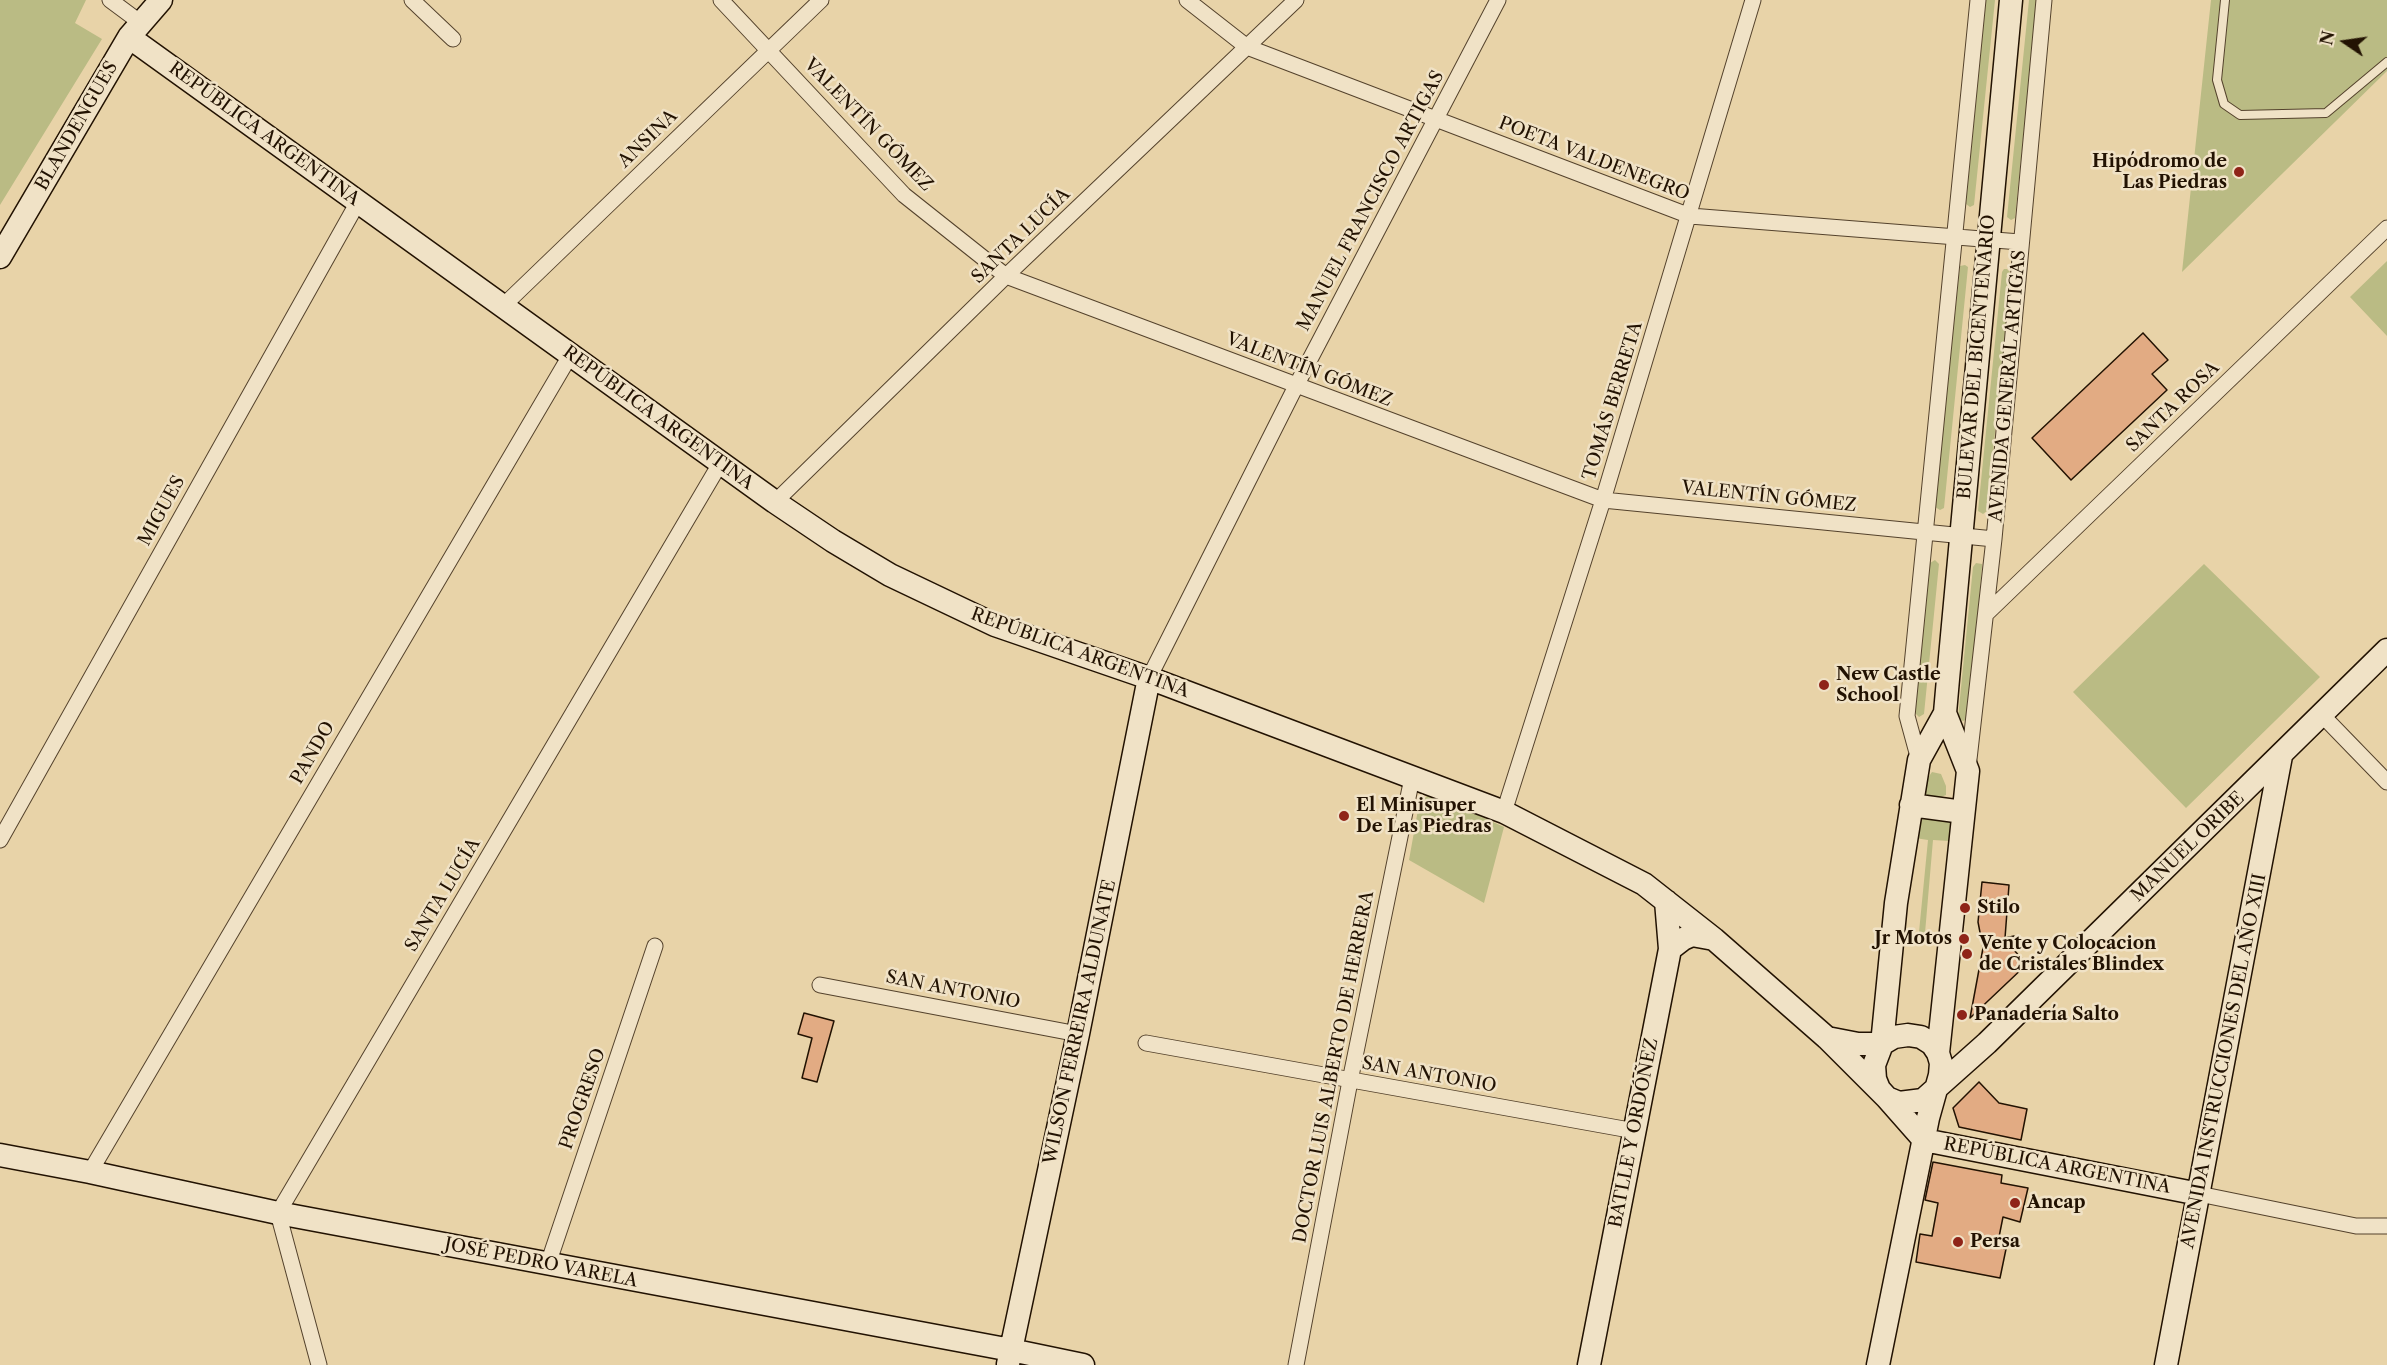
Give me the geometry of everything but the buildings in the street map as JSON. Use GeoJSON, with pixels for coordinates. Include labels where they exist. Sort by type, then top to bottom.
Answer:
{"type":"FeatureCollection","features":[{"type":"Feature","properties":{"kind":"street","name":"REPÚBLICA ARGENTINA"},"geometry":{"type":"LineString","coordinates":[[110,0],[135,30],[358,202],[775,502],[833,541],[890,575],[995,625],[1149,678],[1504,812],[1644,884],[1714,939],[1827,1038],[1887,1098],[1924,1140],[2356,1226],[2387,1226]]}},
{"type":"Feature","properties":{"kind":"street","name":"BLANDENGUES"},"geometry":{"type":"LineString","coordinates":[[0,257],[135,30],[161,0]]}},
{"type":"Feature","properties":{"kind":"street"},"geometry":{"type":"LineString","coordinates":[[412,0],[453,39]]}},
{"type":"Feature","properties":{"kind":"street","name":"VALENTÍN GÓMEZ"},"geometry":{"type":"LineString","coordinates":[[720,0],[904,195],[1006,276],[1603,500],[1994,539]]}},
{"type":"Feature","properties":{"kind":"street","name":"ANSINA"},"geometry":{"type":"LineString","coordinates":[[502,307],[821,0]]}},
{"type":"Feature","properties":{"kind":"street","name":"POETA VALDENEGRO"},"geometry":{"type":"LineString","coordinates":[[1187,0],[1247,47],[1690,216],[2020,242]]}},
{"type":"Feature","properties":{"kind":"street","name":"SANTA LUCÍA"},"geometry":{"type":"LineString","coordinates":[[775,502],[1006,276],[1296,0]]}},
{"type":"Feature","properties":{"kind":"street","name":"MANUEL FRANCISCO ARTIGAS"},"geometry":{"type":"LineString","coordinates":[[1149,678],[1296,386],[1498,0]]}},
{"type":"Feature","properties":{"kind":"street","name":"TOMÁS BERRETA"},"geometry":{"type":"LineString","coordinates":[[1504,812],[1603,500],[1754,0]]}},
{"type":"Feature","properties":{"kind":"street"},"geometry":{"type":"LineString","coordinates":[[1919,760],[1907,716],[1978,0]]}},
{"type":"Feature","properties":{"kind":"street","name":"BULEVAR DEL BICENTENARIO"},"geometry":{"type":"LineString","coordinates":[[1887,1098],[1875,1079],[1874,1065],[1882,1044],[1896,903],[1919,760],[1946,713],[2011,0]]}},
{"type":"Feature","properties":{"kind":"street","name":"AVENIDA GENERAL ARTIGAS"},"geometry":{"type":"LineString","coordinates":[[1968,771],[1994,539],[2044,0]]}},
{"type":"Feature","properties":{"kind":"street","name":"MIGUES"},"geometry":{"type":"LineString","coordinates":[[0,840],[358,202]]}},
{"type":"Feature","properties":{"kind":"street","name":"SANTA ROSA"},"geometry":{"type":"LineString","coordinates":[[1986,614],[2387,228]]}},
{"type":"Feature","properties":{"kind":"street","name":"PANDO"},"geometry":{"type":"LineString","coordinates":[[90,1172],[571,354]]}},
{"type":"Feature","properties":{"kind":"street","name":"SANTA LUCÍA"},"geometry":{"type":"LineString","coordinates":[[278,1213],[721,462]]}},
{"type":"Feature","properties":{"kind":"street","name":"MANUEL ORIBE"},"geometry":{"type":"LineString","coordinates":[[1987,1043],[2387,650]]}},
{"type":"Feature","properties":{"kind":"street","name":"WILSON FERREIRA ALDUNATE"},"geometry":{"type":"LineString","coordinates":[[1009,1357],[1078,1034],[1149,678]]}},
{"type":"Feature","properties":{"kind":"street","name":"BULEVAR DEL BICENTENARIO"},"geometry":{"type":"LineString","coordinates":[[1935,1089],[1940,1075],[1941,1063],[1938,1053],[1968,771],[1946,713]]}},
{"type":"Feature","properties":{"kind":"street"},"geometry":{"type":"LineString","coordinates":[[2321,714],[2387,782]]}},
{"type":"Feature","properties":{"kind":"street","name":"AVENIDA INSTRUCCIONES DEL AÑO XIII"},"geometry":{"type":"LineString","coordinates":[[2166,1365],[2281,756]]}},
{"type":"Feature","properties":{"kind":"street","name":"DOCTOR LUIS ALBERTO DE HERRERA"},"geometry":{"type":"LineString","coordinates":[[1296,1365],[1350,1081],[1412,778]]}},
{"type":"Feature","properties":{"kind":"street"},"geometry":{"type":"LineString","coordinates":[[1911,805],[1963,812]]}},
{"type":"Feature","properties":{"kind":"street","name":"BATLLE Y ORDÓÑEZ"},"geometry":{"type":"LineString","coordinates":[[1589,1365],[1670,950],[1666,901]]}},
{"type":"Feature","properties":{"kind":"street"},"geometry":{"type":"LineString","coordinates":[[1670,950],[1692,935],[1714,939]]}},
{"type":"Feature","properties":{"kind":"street","name":"PROGRESO"},"geometry":{"type":"LineString","coordinates":[[548,1264],[655,946]]}},
{"type":"Feature","properties":{"kind":"street","name":"SAN ANTONIO"},"geometry":{"type":"LineString","coordinates":[[820,985],[1078,1034]]}},
{"type":"Feature","properties":{"kind":"street"},"geometry":{"type":"LineString","coordinates":[[1827,1038],[1858,1044],[1882,1044],[1893,1037],[1914,1036],[1932,1044],[1938,1053],[1987,1043]]}},
{"type":"Feature","properties":{"kind":"street","name":"SAN ANTONIO"},"geometry":{"type":"LineString","coordinates":[[1146,1043],[1635,1131]]}},
{"type":"Feature","properties":{"kind":"street"},"geometry":{"type":"LineString","coordinates":[[1887,1098],[1899,1103],[1923,1100],[1987,1043]]}},
{"type":"Feature","properties":{"kind":"street"},"geometry":{"type":"LineString","coordinates":[[1878,1365],[1935,1089]]}},
{"type":"Feature","properties":{"kind":"street","name":"JOSÉ PEDRO VARELA"},"geometry":{"type":"LineString","coordinates":[[0,1155],[278,1213],[548,1264],[1009,1357],[1083,1365]]}},
{"type":"Feature","properties":{"kind":"street"},"geometry":{"type":"LineString","coordinates":[[278,1213],[319,1365]]}},
{"type":"Feature","properties":{"kind":"lane"},"geometry":{"type":"LineString","coordinates":[[2225,0],[2217,80],[2224,105],[2240,115],[2326,113],[2387,62]]}},
{"type":"Feature","properties":{"kind":"green space"},"geometry":{"type":"Polygon","coordinates":[[[0,0],[86,0],[75,23],[102,39],[0,205],[0,0]]]}},
{"type":"Feature","properties":{"kind":"green space"},"geometry":{"type":"Polygon","coordinates":[[[1986,0],[1995,0],[1974,205],[1970,207],[1966,204],[1986,0]]]}},
{"type":"Feature","properties":{"kind":"green space"},"geometry":{"type":"Polygon","coordinates":[[[2029,0],[2037,0],[2015,218],[2011,220],[2007,217],[2029,0]]]}},
{"type":"Feature","properties":{"kind":"green space","name":"Hipódromo de Las Piedras"},"geometry":{"type":"Polygon","coordinates":[[[2211,0],[2387,0],[2387,71],[2182,272],[2211,0]]]}},
{"type":"Feature","properties":{"kind":"green space"},"geometry":{"type":"Polygon","coordinates":[[[2387,261],[2387,336],[2350,297],[2387,261]]]}},
{"type":"Feature","properties":{"kind":"green space"},"geometry":{"type":"Polygon","coordinates":[[[1960,266],[1968,267],[1944,508],[1940,510],[1935,507],[1960,266]]]}},
{"type":"Feature","properties":{"kind":"green space"},"geometry":{"type":"Polygon","coordinates":[[[2004,269],[2011,273],[1987,511],[1983,514],[1978,511],[2004,269]]]}},
{"type":"Feature","properties":{"kind":"green space"},"geometry":{"type":"Polygon","coordinates":[[[1935,560],[1939,564],[1924,714],[1919,717],[1915,713],[1930,563],[1935,560]]]}},
{"type":"Feature","properties":{"kind":"green space"},"geometry":{"type":"Polygon","coordinates":[[[1976,563],[1982,564],[1982,567],[1968,719],[1963,721],[1958,718],[1973,567],[1976,563]]]}},
{"type":"Feature","properties":{"kind":"green space"},"geometry":{"type":"Polygon","coordinates":[[[2204,564],[2320,677],[2186,808],[2073,692],[2204,564]]]}},
{"type":"Feature","properties":{"kind":"green space"},"geometry":{"type":"Polygon","coordinates":[[[1932,772],[1941,774],[1946,786],[1946,795],[1941,797],[1924,795],[1923,785],[1932,772]]]}},
{"type":"Feature","properties":{"kind":"green space"},"geometry":{"type":"Polygon","coordinates":[[[1428,795],[1438,797],[1504,827],[1484,903],[1409,860],[1419,804],[1428,795]]]}},
{"type":"Feature","properties":{"kind":"green space"},"geometry":{"type":"Polygon","coordinates":[[[1919,813],[1953,819],[1952,838],[1949,841],[1933,840],[1925,933],[1919,932],[1928,840],[1915,838],[1919,813]]]}},
{"type":"Feature","properties":{"kind":"place","name":"Hipódromo de Las Piedras"},"geometry":{"type":"Point","coordinates":[2239,172]}},
{"type":"Feature","properties":{"kind":"place","name":"New Castle School"},"geometry":{"type":"Point","coordinates":[1824,685]}},
{"type":"Feature","properties":{"kind":"place","name":"El Minisuper De Las Piedras"},"geometry":{"type":"Point","coordinates":[1344,816]}},
{"type":"Feature","properties":{"kind":"place","name":"Stilo"},"geometry":{"type":"Point","coordinates":[1965,908]}},
{"type":"Feature","properties":{"kind":"place","name":"Jr Motos"},"geometry":{"type":"Point","coordinates":[1964,939]}},
{"type":"Feature","properties":{"kind":"place","name":"Vente y Colocacion de Cristales Blindex"},"geometry":{"type":"Point","coordinates":[1967,954]}},
{"type":"Feature","properties":{"kind":"place","name":"Panadería Salto"},"geometry":{"type":"Point","coordinates":[1962,1015]}},
{"type":"Feature","properties":{"kind":"place","name":"Ancap"},"geometry":{"type":"Point","coordinates":[2015,1203]}},
{"type":"Feature","properties":{"kind":"place","name":"Persa"},"geometry":{"type":"Point","coordinates":[1958,1242]}}]}
